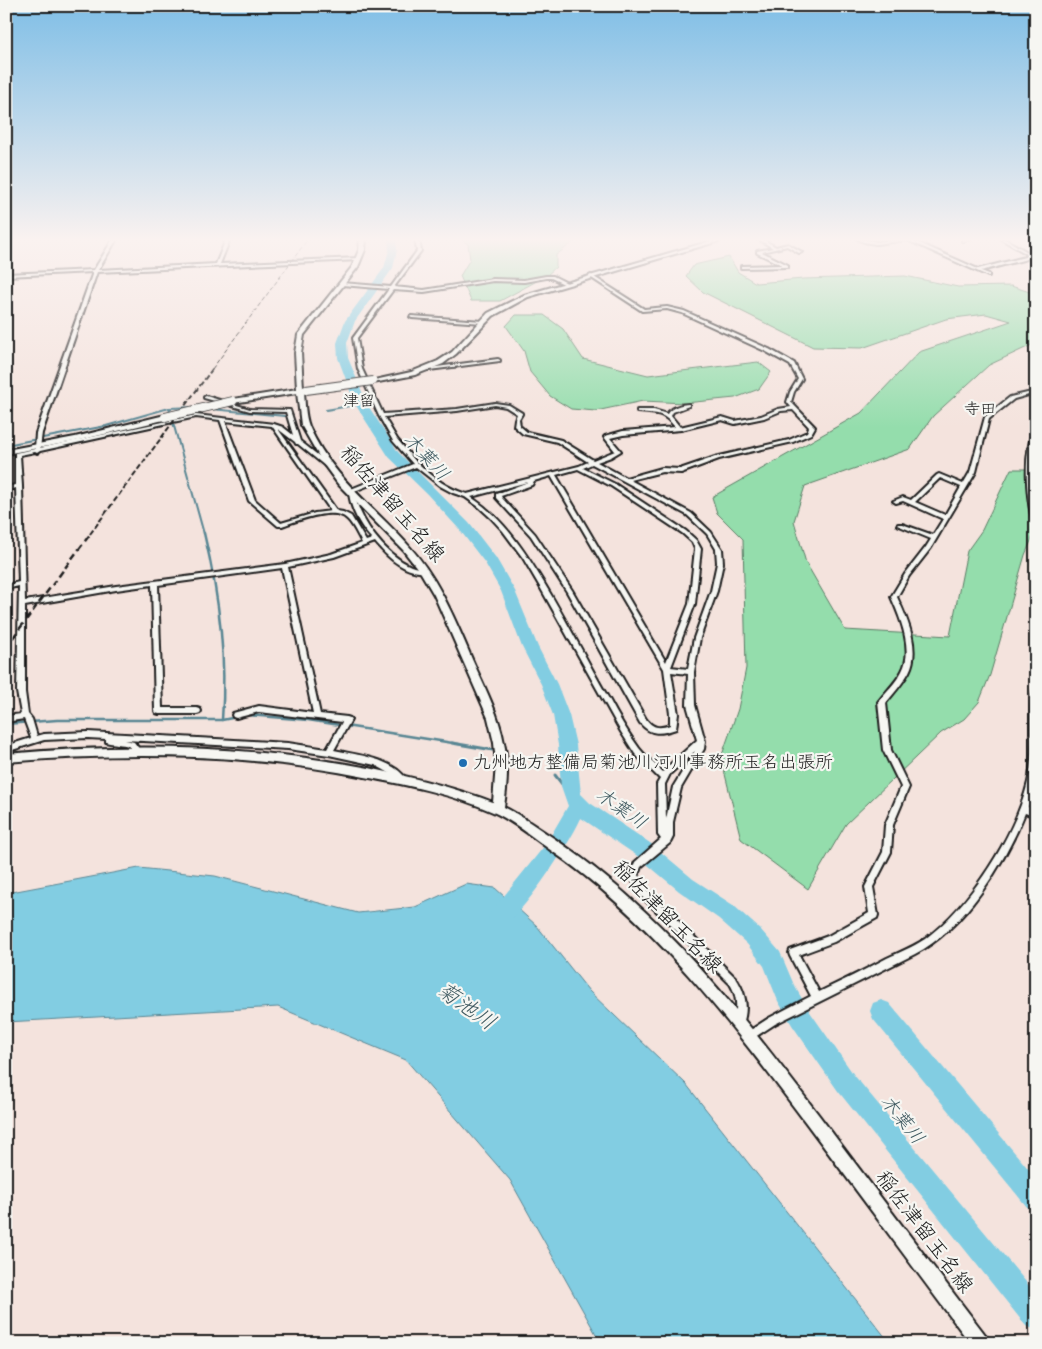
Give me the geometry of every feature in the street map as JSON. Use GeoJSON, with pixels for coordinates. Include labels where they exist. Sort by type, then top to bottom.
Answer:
{"type":"FeatureCollection","features":[{"type":"Feature","properties":{"kind":"main road","name":"稲佐津留玉名線"},"geometry":{"type":"LineString","coordinates":[[327,302],[300,336],[298,353],[306,425],[328,465],[406,548],[424,571],[439,595],[496,727],[503,767],[498,810],[567,852],[600,877],[654,927],[749,1036],[981,1343]]}},
{"type":"Feature","properties":{"kind":"main road"},"geometry":{"type":"LineString","coordinates":[[6,452],[38,444],[166,420],[233,401],[404,376],[429,369],[451,356],[483,322],[503,306],[515,302]]}},
{"type":"Feature","properties":{"kind":"main road"},"geometry":{"type":"LineString","coordinates":[[6,758],[51,753],[184,750],[301,760],[402,780],[452,793],[498,810]]}},
{"type":"Feature","properties":{"kind":"street"},"geometry":{"type":"LineString","coordinates":[[35,740],[21,692],[22,583],[17,454],[38,444],[85,302]]}},
{"type":"Feature","properties":{"kind":"street"},"geometry":{"type":"LineString","coordinates":[[382,302],[355,338],[360,369],[393,439],[416,465],[443,485],[484,506],[494,516],[537,576],[636,749],[664,778]]}},
{"type":"Feature","properties":{"kind":"street"},"geometry":{"type":"LineString","coordinates":[[628,479],[662,470],[681,471],[717,458],[791,441],[809,433],[812,427],[789,402],[792,392],[800,379],[792,364],[767,350],[683,312],[667,308],[643,310],[631,302]]}},
{"type":"Feature","properties":{"kind":"street"},"geometry":{"type":"LineString","coordinates":[[412,317],[483,322]]}},
{"type":"Feature","properties":{"kind":"street"},"geometry":{"type":"LineString","coordinates":[[429,369],[498,360]]}},
{"type":"Feature","properties":{"kind":"street"},"geometry":{"type":"LineString","coordinates":[[818,998],[793,953],[831,939],[874,915],[869,887],[887,852],[889,824],[905,787],[887,750],[882,702],[908,670],[910,642],[903,613],[894,597],[934,538],[973,472],[986,418],[1012,398],[1036,392]]}},
{"type":"Feature","properties":{"kind":"street"},"geometry":{"type":"LineString","coordinates":[[206,397],[243,409],[288,411],[299,444]]}},
{"type":"Feature","properties":{"kind":"street"},"geometry":{"type":"LineString","coordinates":[[381,416],[501,405],[520,414],[517,419],[517,426],[525,433],[559,441],[592,462],[628,479],[690,514],[709,533],[719,549],[720,563],[716,581],[697,638],[691,672],[691,705],[701,742],[700,749],[677,787],[666,841],[638,866],[634,875],[641,890],[739,989],[742,1005],[738,1023]]}},
{"type":"Feature","properties":{"kind":"street"},"geometry":{"type":"LineString","coordinates":[[669,417],[671,410],[687,405]]}},
{"type":"Feature","properties":{"kind":"street"},"geometry":{"type":"LineString","coordinates":[[467,496],[579,468],[618,451],[607,437],[623,433],[678,428],[722,418],[736,423],[780,410],[794,408]]}},
{"type":"Feature","properties":{"kind":"street"},"geometry":{"type":"LineString","coordinates":[[639,411],[654,411],[669,417],[678,428]]}},
{"type":"Feature","properties":{"kind":"street"},"geometry":{"type":"LineString","coordinates":[[166,420],[177,421],[196,416],[274,425],[281,428],[328,465]]}},
{"type":"Feature","properties":{"kind":"street"},"geometry":{"type":"LineString","coordinates":[[222,420],[252,501],[280,525],[320,514],[335,514],[349,517],[365,544]]}},
{"type":"Feature","properties":{"kind":"street"},"geometry":{"type":"LineString","coordinates":[[274,425],[335,514]]}},
{"type":"Feature","properties":{"kind":"street"},"geometry":{"type":"LineString","coordinates":[[1036,428],[1032,438],[1030,463],[1031,502],[1036,523]]}},
{"type":"Feature","properties":{"kind":"street"},"geometry":{"type":"LineString","coordinates":[[416,465],[352,490],[355,511],[363,526],[396,560],[417,571],[424,571]]}},
{"type":"Feature","properties":{"kind":"street"},"geometry":{"type":"LineString","coordinates":[[579,468],[613,485],[684,532],[694,541],[698,549],[692,604],[667,669]]}},
{"type":"Feature","properties":{"kind":"street"},"geometry":{"type":"LineString","coordinates":[[531,480],[530,484],[498,495],[499,498],[533,535],[570,591],[649,729],[661,732],[673,727],[667,669],[553,475]]}},
{"type":"Feature","properties":{"kind":"street"},"geometry":{"type":"LineString","coordinates":[[912,502],[939,476],[964,486]]}},
{"type":"Feature","properties":{"kind":"street"},"geometry":{"type":"LineString","coordinates":[[6,489],[19,486]]}},
{"type":"Feature","properties":{"kind":"street"},"geometry":{"type":"LineString","coordinates":[[896,501],[903,499],[912,502],[946,518]]}},
{"type":"Feature","properties":{"kind":"street"},"geometry":{"type":"LineString","coordinates":[[900,525],[934,538]]}},
{"type":"Feature","properties":{"kind":"street"},"geometry":{"type":"LineString","coordinates":[[22,604],[116,588],[286,566],[332,556],[376,540]]}},
{"type":"Feature","properties":{"kind":"street"},"geometry":{"type":"LineString","coordinates":[[286,566],[317,715]]}},
{"type":"Feature","properties":{"kind":"street"},"geometry":{"type":"LineString","coordinates":[[6,587],[22,583]]}},
{"type":"Feature","properties":{"kind":"street"},"geometry":{"type":"LineString","coordinates":[[155,584],[160,711],[197,711]]}},
{"type":"Feature","properties":{"kind":"street"},"geometry":{"type":"LineString","coordinates":[[667,669],[691,672]]}},
{"type":"Feature","properties":{"kind":"street"},"geometry":{"type":"LineString","coordinates":[[749,1036],[772,1021],[927,942],[952,920],[988,875],[1007,846],[1023,809],[1032,782],[1035,755],[1036,691]]}},
{"type":"Feature","properties":{"kind":"street"},"geometry":{"type":"LineString","coordinates":[[236,716],[259,709],[346,720],[329,752]]}},
{"type":"Feature","properties":{"kind":"street"},"geometry":{"type":"LineString","coordinates":[[6,719],[27,717]]}},
{"type":"Feature","properties":{"kind":"street"},"geometry":{"type":"LineString","coordinates":[[88,735],[131,744],[136,750]]}},
{"type":"Feature","properties":{"kind":"street"},"geometry":{"type":"LineString","coordinates":[[6,749],[35,740],[88,735],[271,745],[329,752],[377,762],[398,774],[402,780]]}},
{"type":"Feature","properties":{"kind":"street"},"geometry":{"type":"LineString","coordinates":[[666,841],[662,835],[661,784],[667,772],[701,742]]}},
{"type":"Feature","properties":{"kind":"street"},"geometry":{"type":"LineString","coordinates":[[1023,809],[1036,814]]}},
{"type":"Feature","properties":{"kind":"green space"},"geometry":{"type":"Polygon","coordinates":[[[723,302],[1036,302],[1036,343],[989,365],[933,416],[910,449],[805,486],[794,521],[806,563],[845,630],[950,636],[967,551],[982,530],[1011,469],[1036,469],[1036,529],[1025,555],[990,675],[979,702],[964,719],[941,733],[846,824],[808,889],[741,839],[721,758],[738,709],[746,668],[743,539],[717,513],[712,497],[861,413],[919,352],[1011,321],[986,314],[946,319],[862,348],[813,347],[723,302]]]}},
{"type":"Feature","properties":{"kind":"green space"},"geometry":{"type":"Polygon","coordinates":[[[516,315],[544,315],[563,329],[583,359],[648,375],[758,362],[771,372],[759,389],[735,398],[685,403],[643,401],[596,411],[571,409],[550,396],[530,372],[524,351],[506,326],[516,315]]]}},
{"type":"Feature","properties":{"kind":"water","name":"菊池川"},"geometry":{"type":"Polygon","coordinates":[[[139,868],[215,876],[358,913],[415,907],[466,884],[495,888],[537,926],[589,991],[686,1084],[890,1343],[601,1343],[510,1180],[406,1060],[278,1007],[6,1022],[6,893],[139,868]]]}},
{"type":"Feature","properties":{"kind":"waterway","name":"木葉川"},"geometry":{"type":"LineString","coordinates":[[364,302],[350,321],[342,343],[343,358],[361,404],[393,454],[432,491],[464,526],[491,561],[508,591],[530,647],[549,684],[561,715],[567,745],[570,786],[573,798],[583,809],[643,849],[686,885],[726,912],[754,937],[772,959],[786,993],[800,1017],[846,1083],[1036,1316]]}},
{"type":"Feature","properties":{"kind":"waterway"},"geometry":{"type":"LineString","coordinates":[[326,410],[361,404]]}},
{"type":"Feature","properties":{"kind":"waterway"},"geometry":{"type":"LineString","coordinates":[[169,408],[196,407]]}},
{"type":"Feature","properties":{"kind":"waterway"},"geometry":{"type":"LineString","coordinates":[[6,445],[106,426],[169,408]]}},
{"type":"Feature","properties":{"kind":"waterway"},"geometry":{"type":"LineString","coordinates":[[169,408],[204,534]]}},
{"type":"Feature","properties":{"kind":"waterway"},"geometry":{"type":"LineString","coordinates":[[211,409],[285,416]]}},
{"type":"Feature","properties":{"kind":"waterway"},"geometry":{"type":"LineString","coordinates":[[204,533],[218,603],[223,672],[222,720]]}},
{"type":"Feature","properties":{"kind":"waterway"},"geometry":{"type":"LineString","coordinates":[[247,715],[308,720],[459,744]]}},
{"type":"Feature","properties":{"kind":"waterway"},"geometry":{"type":"LineString","coordinates":[[222,720],[237,717]]}},
{"type":"Feature","properties":{"kind":"waterway"},"geometry":{"type":"LineString","coordinates":[[6,724],[57,720],[222,720]]}},
{"type":"Feature","properties":{"kind":"waterway"},"geometry":{"type":"LineString","coordinates":[[452,743],[493,750]]}},
{"type":"Feature","properties":{"kind":"waterway"},"geometry":{"type":"LineString","coordinates":[[555,775],[578,805]]}},
{"type":"Feature","properties":{"kind":"waterway"},"geometry":{"type":"LineString","coordinates":[[498,919],[532,879],[563,836],[578,805]]}},
{"type":"Feature","properties":{"kind":"waterway"},"geometry":{"type":"LineString","coordinates":[[881,1011],[1036,1198]]}},
{"type":"Feature","properties":{"kind":"railway"},"geometry":{"type":"LineString","coordinates":[[212,369],[262,302]]}},
{"type":"Feature","properties":{"kind":"railway"},"geometry":{"type":"LineString","coordinates":[[90,534],[213,368]]}},
{"type":"Feature","properties":{"kind":"railway"},"geometry":{"type":"LineString","coordinates":[[6,647],[91,533]]}},
{"type":"Feature","properties":{"kind":"place","name":"九州地方整備局菊池川河川事務所玉名出張所"},"geometry":{"type":"Point","coordinates":[463,763]}},
{"type":"Feature","properties":{"kind":"district","name":"津留"},"geometry":{"type":"Point","coordinates":[359,401]}},
{"type":"Feature","properties":{"kind":"district","name":"寺田"},"geometry":{"type":"Point","coordinates":[980,409]}}]}
